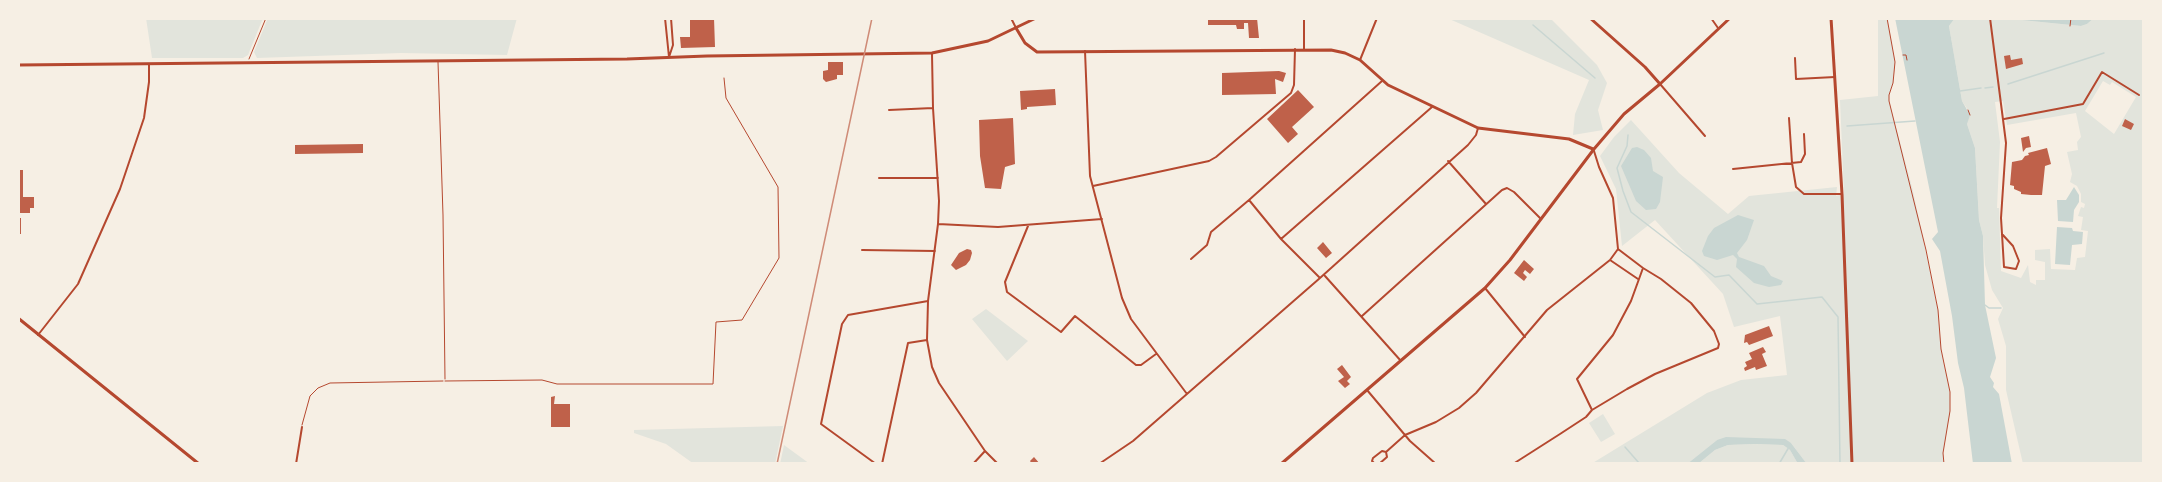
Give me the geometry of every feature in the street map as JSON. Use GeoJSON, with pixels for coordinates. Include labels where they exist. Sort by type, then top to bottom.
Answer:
{"type":"FeatureCollection","features":[{"type":"Feature","properties":{"kind":"main road"},"geometry":{"type":"LineString","coordinates":[[18,65],[247,64],[932,53],[988,41],[1036,18]]}},
{"type":"Feature","properties":{"kind":"main road"},"geometry":{"type":"LineString","coordinates":[[1590,18],[1619,46],[1646,67],[1660,84]]}},
{"type":"Feature","properties":{"kind":"main road"},"geometry":{"type":"LineString","coordinates":[[1281,464],[1485,288],[1542,220],[1594,149],[1624,114],[1660,84],[1730,18]]}},
{"type":"Feature","properties":{"kind":"main road"},"geometry":{"type":"LineString","coordinates":[[1831,18],[1842,194],[1852,464]]}},
{"type":"Feature","properties":{"kind":"main road"},"geometry":{"type":"LineString","coordinates":[[1016,28],[1025,43],[1037,52],[1331,50],[1360,60],[1382,81],[1478,128],[1569,139],[1594,149]]}},
{"type":"Feature","properties":{"kind":"main road"},"geometry":{"type":"LineString","coordinates":[[18,318],[199,464]]}},
{"type":"Feature","properties":{"kind":"street"},"geometry":{"type":"LineString","coordinates":[[665,18],[669,57]]}},
{"type":"Feature","properties":{"kind":"street"},"geometry":{"type":"LineString","coordinates":[[669,57],[673,45],[671,18]]}},
{"type":"Feature","properties":{"kind":"street"},"geometry":{"type":"LineString","coordinates":[[1011,18],[1016,28]]}},
{"type":"Feature","properties":{"kind":"street"},"geometry":{"type":"LineString","coordinates":[[1304,18],[1304,49]]}},
{"type":"Feature","properties":{"kind":"street"},"geometry":{"type":"LineString","coordinates":[[1360,60],[1377,18]]}},
{"type":"Feature","properties":{"kind":"street"},"geometry":{"type":"LineString","coordinates":[[1711,18],[1718,29]]}},
{"type":"Feature","properties":{"kind":"street"},"geometry":{"type":"LineString","coordinates":[[1990,18],[2006,143],[2002,234],[2004,267],[2016,269],[2019,261],[2013,246],[2002,234]]}},
{"type":"Feature","properties":{"kind":"street"},"geometry":{"type":"LineString","coordinates":[[1093,186],[1209,161],[1216,157],[1291,93],[1294,85],[1294,49]]}},
{"type":"Feature","properties":{"kind":"street"},"geometry":{"type":"LineString","coordinates":[[1085,51],[1088,168],[1122,298],[1131,319],[1187,394]]}},
{"type":"Feature","properties":{"kind":"street"},"geometry":{"type":"LineString","coordinates":[[932,53],[938,224],[928,301],[927,340],[932,367],[939,382],[985,451],[998,464]]}},
{"type":"Feature","properties":{"kind":"street"},"geometry":{"type":"LineString","coordinates":[[1795,58],[1796,79],[1835,77]]}},
{"type":"Feature","properties":{"kind":"street"},"geometry":{"type":"LineString","coordinates":[[38,335],[78,284],[117,197],[144,118],[149,63]]}},
{"type":"Feature","properties":{"kind":"street"},"geometry":{"type":"LineString","coordinates":[[2004,119],[2083,104],[2102,72],[2139,95]]}},
{"type":"Feature","properties":{"kind":"street"},"geometry":{"type":"LineString","coordinates":[[1191,259],[1207,245],[1211,232],[1361,102],[1382,81]]}},
{"type":"Feature","properties":{"kind":"street"},"geometry":{"type":"LineString","coordinates":[[1660,84],[1705,136]]}},
{"type":"Feature","properties":{"kind":"street"},"geometry":{"type":"LineString","coordinates":[[1281,239],[1433,106]]}},
{"type":"Feature","properties":{"kind":"street"},"geometry":{"type":"LineString","coordinates":[[889,110],[933,108]]}},
{"type":"Feature","properties":{"kind":"street"},"geometry":{"type":"LineString","coordinates":[[1789,118],[1796,187],[1804,194],[1842,194]]}},
{"type":"Feature","properties":{"kind":"street"},"geometry":{"type":"LineString","coordinates":[[1099,464],[1133,441],[1324,275],[1468,145],[1476,135],[1478,128]]}},
{"type":"Feature","properties":{"kind":"street"},"geometry":{"type":"LineString","coordinates":[[1733,169],[1801,162],[1804,158],[1804,134]]}},
{"type":"Feature","properties":{"kind":"street"},"geometry":{"type":"LineString","coordinates":[[1386,452],[1387,457],[1377,464],[1372,460],[1382,451],[1386,452],[1405,435],[1436,422],[1459,408],[1476,393],[1547,310],[1610,260],[1618,249],[1613,198],[1599,167],[1594,149]]}},
{"type":"Feature","properties":{"kind":"street"},"geometry":{"type":"LineString","coordinates":[[1448,161],[1486,204]]}},
{"type":"Feature","properties":{"kind":"street"},"geometry":{"type":"LineString","coordinates":[[879,178],[938,178]]}},
{"type":"Feature","properties":{"kind":"street"},"geometry":{"type":"LineString","coordinates":[[1362,316],[1502,189],[1508,188],[1542,220]]}},
{"type":"Feature","properties":{"kind":"street"},"geometry":{"type":"LineString","coordinates":[[1249,200],[1281,239],[1320,278]]}},
{"type":"Feature","properties":{"kind":"street"},"geometry":{"type":"LineString","coordinates":[[938,224],[990,227],[1028,226],[1101,219]]}},
{"type":"Feature","properties":{"kind":"street"},"geometry":{"type":"LineString","coordinates":[[1028,226],[1005,282],[1007,292],[1061,332],[1075,316],[1136,365],[1141,365],[1157,353]]}},
{"type":"Feature","properties":{"kind":"street"},"geometry":{"type":"LineString","coordinates":[[1513,464],[1560,435],[1586,417],[1592,410],[1655,374],[1718,348],[1719,344],[1714,331],[1691,303],[1618,249]]}},
{"type":"Feature","properties":{"kind":"street"},"geometry":{"type":"LineString","coordinates":[[862,250],[935,251]]}},
{"type":"Feature","properties":{"kind":"street"},"geometry":{"type":"LineString","coordinates":[[1610,260],[1638,279]]}},
{"type":"Feature","properties":{"kind":"street"},"geometry":{"type":"LineString","coordinates":[[1592,410],[1577,379],[1613,335],[1631,301],[1642,268]]}},
{"type":"Feature","properties":{"kind":"street"},"geometry":{"type":"LineString","coordinates":[[1324,275],[1401,361]]}},
{"type":"Feature","properties":{"kind":"street"},"geometry":{"type":"LineString","coordinates":[[1485,288],[1525,337]]}},
{"type":"Feature","properties":{"kind":"street"},"geometry":{"type":"LineString","coordinates":[[876,464],[821,424],[842,324],[848,315],[928,301]]}},
{"type":"Feature","properties":{"kind":"street"},"geometry":{"type":"LineString","coordinates":[[882,464],[908,343],[927,340]]}},
{"type":"Feature","properties":{"kind":"street"},"geometry":{"type":"LineString","coordinates":[[1367,390],[1405,435],[1436,464]]}},
{"type":"Feature","properties":{"kind":"street"},"geometry":{"type":"LineString","coordinates":[[296,464],[302,427]]}},
{"type":"Feature","properties":{"kind":"street"},"geometry":{"type":"LineString","coordinates":[[973,464],[985,451]]}},
{"type":"Feature","properties":{"kind":"lane"},"geometry":{"type":"LineString","coordinates":[[437,60],[443,215],[445,381]]}},
{"type":"Feature","properties":{"kind":"lane"},"geometry":{"type":"LineString","coordinates":[[302,427],[310,396],[318,388],[330,383],[542,380],[557,384],[713,384],[716,322],[742,320],[778,258],[778,187],[726,98],[724,78]]}},
{"type":"Feature","properties":{"kind":"path"},"geometry":{"type":"LineString","coordinates":[[247,64],[266,18]]}},
{"type":"Feature","properties":{"kind":"path"},"geometry":{"type":"LineString","coordinates":[[1887,18],[1895,62],[1889,95],[1936,300],[1941,349],[1950,392],[1950,411],[1943,453],[1944,464]]}},
{"type":"Feature","properties":{"kind":"path"},"geometry":{"type":"LineString","coordinates":[[2070,26],[2071,18]]}},
{"type":"Feature","properties":{"kind":"path"},"geometry":{"type":"LineString","coordinates":[[1903,55],[1906,55],[1907,60]]}},
{"type":"Feature","properties":{"kind":"shaded area"},"geometry":{"type":"Polygon","coordinates":[[[146,18],[263,18],[248,55],[243,58],[152,58],[146,18]]]}},
{"type":"Feature","properties":{"kind":"shaded area"},"geometry":{"type":"Polygon","coordinates":[[[268,18],[517,18],[507,55],[401,53],[257,58],[254,52],[268,18]]]}},
{"type":"Feature","properties":{"kind":"shaded area"},"geometry":{"type":"Polygon","coordinates":[[[1447,18],[1550,18],[1597,65],[1607,83],[1598,110],[1603,130],[1573,135],[1575,114],[1589,80],[1447,18]]]}},
{"type":"Feature","properties":{"kind":"shaded area"},"geometry":{"type":"Polygon","coordinates":[[[1878,18],[1887,18],[1895,62],[1889,101],[1913,191],[1938,310],[1941,349],[1950,392],[1950,411],[1943,453],[1944,464],[1807,464],[1791,443],[1717,440],[1687,464],[1591,464],[1707,393],[1741,380],[1787,375],[1780,316],[1734,327],[1723,294],[1655,220],[1622,246],[1616,189],[1600,156],[1631,120],[1679,173],[1728,214],[1749,196],[1837,187],[1836,196],[1844,194],[1840,100],[1878,96],[1878,18]]]}},
{"type":"Feature","properties":{"kind":"shaded area"},"geometry":{"type":"Polygon","coordinates":[[[1895,18],[1955,18],[1949,26],[1962,101],[1970,115],[1967,124],[1975,148],[1979,220],[1983,236],[1985,305],[1996,358],[1990,377],[1994,383],[1993,387],[1999,394],[2012,464],[1973,464],[1952,316],[1940,251],[1932,239],[1938,232],[1895,18]]]}},
{"type":"Feature","properties":{"kind":"shaded area"},"geometry":{"type":"Polygon","coordinates":[[[1955,18],[2001,18],[2081,26],[2094,18],[2144,18],[2144,464],[2023,464],[2006,390],[2006,346],[1998,319],[2003,308],[1992,290],[1985,265],[1983,236],[1979,220],[1975,148],[1967,124],[1968,110],[1962,101],[1949,26],[1955,18]],[[2103,81],[2085,111],[2114,134],[2136,97],[2112,82],[2110,85],[2103,81]],[[2003,101],[1995,102],[2000,142],[1997,208],[1999,208],[2001,271],[2021,278],[2028,265],[2030,282],[2036,285],[2036,280],[2045,280],[2045,262],[2035,260],[2035,250],[2050,249],[2051,269],[2075,270],[2077,258],[2085,257],[2088,231],[2081,230],[2083,217],[2078,216],[2081,207],[2084,208],[2085,204],[2081,202],[2081,194],[2077,186],[2070,182],[2072,174],[2067,152],[2078,150],[2077,142],[2081,137],[2076,113],[2007,125],[2003,101]]]}},
{"type":"Feature","properties":{"kind":"shaded area"},"geometry":{"type":"Polygon","coordinates":[[[2001,18],[2094,18],[2081,26],[2001,18]]]}},
{"type":"Feature","properties":{"kind":"shaded area"},"geometry":{"type":"Polygon","coordinates":[[[1637,147],[1644,150],[1651,158],[1653,171],[1663,177],[1660,202],[1656,209],[1646,210],[1636,201],[1621,166],[1632,148],[1637,147]]]}},
{"type":"Feature","properties":{"kind":"shaded area"},"geometry":{"type":"Polygon","coordinates":[[[2074,187],[2079,195],[2079,202],[2074,210],[2073,222],[2058,221],[2057,200],[2066,200],[2074,187]]]}},
{"type":"Feature","properties":{"kind":"shaded area"},"geometry":{"type":"Polygon","coordinates":[[[1738,215],[1754,220],[1747,240],[1737,253],[1739,257],[1764,266],[1771,276],[1783,281],[1781,285],[1769,287],[1754,283],[1736,267],[1737,259],[1733,255],[1717,260],[1704,256],[1702,251],[1714,228],[1738,215]]]}},
{"type":"Feature","properties":{"kind":"shaded area"},"geometry":{"type":"Polygon","coordinates":[[[2057,227],[2072,228],[2073,231],[2083,232],[2082,244],[2072,245],[2070,265],[2055,264],[2057,227]]]}},
{"type":"Feature","properties":{"kind":"shaded area"},"geometry":{"type":"Polygon","coordinates":[[[986,309],[1028,341],[1007,361],[972,319],[986,309]]]}},
{"type":"Feature","properties":{"kind":"shaded area"},"geometry":{"type":"Polygon","coordinates":[[[1603,414],[1615,434],[1601,442],[1589,423],[1603,414]]]}},
{"type":"Feature","properties":{"kind":"shaded area"},"geometry":{"type":"Polygon","coordinates":[[[783,426],[775,464],[694,464],[666,444],[634,433],[634,430],[783,426]]]}},
{"type":"Feature","properties":{"kind":"shaded area"},"geometry":{"type":"Polygon","coordinates":[[[1726,437],[1785,439],[1791,443],[1807,464],[1798,464],[1790,450],[1783,445],[1755,444],[1728,445],[1715,450],[1698,464],[1687,464],[1717,440],[1726,437]]]}},
{"type":"Feature","properties":{"kind":"shaded area"},"geometry":{"type":"Polygon","coordinates":[[[784,445],[810,464],[780,464],[784,445]]]}},
{"type":"Feature","properties":{"kind":"shaded area"},"geometry":{"type":"Polygon","coordinates":[[[1728,445],[1783,445],[1790,450],[1798,464],[1698,464],[1715,450],[1728,445]]]}},
{"type":"Feature","properties":{"kind":"building"},"geometry":{"type":"Polygon","coordinates":[[[690,18],[714,18],[715,47],[681,48],[680,37],[690,37],[690,18]]]}},
{"type":"Feature","properties":{"kind":"building"},"geometry":{"type":"Polygon","coordinates":[[[1208,18],[1257,18],[1259,38],[1249,38],[1248,23],[1244,23],[1244,29],[1237,29],[1236,25],[1208,25],[1208,18]]]}},
{"type":"Feature","properties":{"kind":"building"},"geometry":{"type":"Polygon","coordinates":[[[2010,55],[2011,60],[2022,58],[2023,64],[2006,69],[2004,56],[2010,55]]]}},
{"type":"Feature","properties":{"kind":"building"},"geometry":{"type":"Polygon","coordinates":[[[828,62],[843,62],[843,75],[837,75],[837,79],[826,82],[823,79],[823,71],[828,70],[828,62]]]}},
{"type":"Feature","properties":{"kind":"building"},"geometry":{"type":"Polygon","coordinates":[[[1279,71],[1286,73],[1283,82],[1275,79],[1276,94],[1222,95],[1222,73],[1279,71]]]}},
{"type":"Feature","properties":{"kind":"building"},"geometry":{"type":"Polygon","coordinates":[[[1055,89],[1056,105],[1027,107],[1021,110],[1020,91],[1055,89]]]}},
{"type":"Feature","properties":{"kind":"building"},"geometry":{"type":"Polygon","coordinates":[[[1298,90],[1314,107],[1292,127],[1298,134],[1288,143],[1267,119],[1298,90]]]}},
{"type":"Feature","properties":{"kind":"building"},"geometry":{"type":"Polygon","coordinates":[[[1013,118],[1015,164],[1005,167],[1001,189],[985,188],[980,156],[979,120],[1013,118]]]}},
{"type":"Feature","properties":{"kind":"building"},"geometry":{"type":"Polygon","coordinates":[[[2125,119],[2134,124],[2131,130],[2122,126],[2125,119]]]}},
{"type":"Feature","properties":{"kind":"building"},"geometry":{"type":"Polygon","coordinates":[[[2029,136],[2031,147],[2026,148],[2023,152],[2021,138],[2029,136]]]}},
{"type":"Feature","properties":{"kind":"building"},"geometry":{"type":"Polygon","coordinates":[[[363,144],[363,153],[295,154],[295,145],[363,144]]]}},
{"type":"Feature","properties":{"kind":"building"},"geometry":{"type":"Polygon","coordinates":[[[2047,148],[2051,164],[2045,166],[2042,195],[2021,194],[2010,185],[2012,162],[2022,160],[2029,155],[2028,153],[2047,148]]]}},
{"type":"Feature","properties":{"kind":"building"},"geometry":{"type":"Polygon","coordinates":[[[18,170],[23,170],[23,197],[34,197],[34,208],[30,208],[30,213],[18,213],[18,170]]]}},
{"type":"Feature","properties":{"kind":"building"},"geometry":{"type":"Polygon","coordinates":[[[18,218],[21,218],[21,234],[18,234],[18,218]]]}},
{"type":"Feature","properties":{"kind":"building"},"geometry":{"type":"Polygon","coordinates":[[[1323,242],[1332,253],[1326,258],[1317,248],[1323,242]]]}},
{"type":"Feature","properties":{"kind":"building"},"geometry":{"type":"Polygon","coordinates":[[[967,249],[972,253],[970,260],[956,270],[951,265],[959,253],[967,249]]]}},
{"type":"Feature","properties":{"kind":"building"},"geometry":{"type":"Polygon","coordinates":[[[1524,260],[1534,269],[1530,274],[1525,270],[1523,273],[1527,277],[1524,281],[1514,273],[1524,260]]]}},
{"type":"Feature","properties":{"kind":"building"},"geometry":{"type":"Polygon","coordinates":[[[1769,326],[1773,336],[1749,345],[1747,342],[1744,343],[1745,335],[1769,326]]]}},
{"type":"Feature","properties":{"kind":"building"},"geometry":{"type":"Polygon","coordinates":[[[1763,347],[1766,352],[1762,354],[1767,366],[1745,371],[1744,368],[1747,366],[1745,362],[1752,359],[1749,353],[1763,347]]]}},
{"type":"Feature","properties":{"kind":"building"},"geometry":{"type":"Polygon","coordinates":[[[1342,365],[1351,377],[1347,381],[1350,384],[1345,388],[1338,381],[1344,377],[1337,369],[1342,365]]]}},
{"type":"Feature","properties":{"kind":"building"},"geometry":{"type":"Polygon","coordinates":[[[555,396],[554,404],[570,404],[570,427],[551,427],[551,397],[555,396]]]}},
{"type":"Feature","properties":{"kind":"building"},"geometry":{"type":"Polygon","coordinates":[[[1034,457],[1040,464],[1032,464],[1030,461],[1034,457]]]}},
{"type":"Feature","properties":{"kind":"waterway"},"geometry":{"type":"LineString","coordinates":[[1533,25],[1595,78]]}},
{"type":"Feature","properties":{"kind":"waterway"},"geometry":{"type":"LineString","coordinates":[[2008,84],[2104,53]]}},
{"type":"Feature","properties":{"kind":"waterway"},"geometry":{"type":"LineString","coordinates":[[1985,88],[1993,87]]}},
{"type":"Feature","properties":{"kind":"waterway"},"geometry":{"type":"LineString","coordinates":[[1960,91],[1981,88]]}},
{"type":"Feature","properties":{"kind":"waterway"},"geometry":{"type":"LineString","coordinates":[[1847,126],[1915,121]]}},
{"type":"Feature","properties":{"kind":"waterway"},"geometry":{"type":"LineString","coordinates":[[1628,135],[1627,146],[1617,168],[1631,212],[1715,277],[1729,275],[1757,304],[1822,297],[1838,317],[1840,464]]}},
{"type":"Feature","properties":{"kind":"waterway"},"geometry":{"type":"LineString","coordinates":[[1985,305],[1989,308],[2001,308]]}},
{"type":"Feature","properties":{"kind":"waterway"},"geometry":{"type":"LineString","coordinates":[[1625,447],[1639,463]]}},
{"type":"Feature","properties":{"kind":"waterway"},"geometry":{"type":"LineString","coordinates":[[1779,464],[1789,447]]}},
{"type":"Feature","properties":{"kind":"railway"},"geometry":{"type":"LineString","coordinates":[[777,464],[872,18]]}}]}
